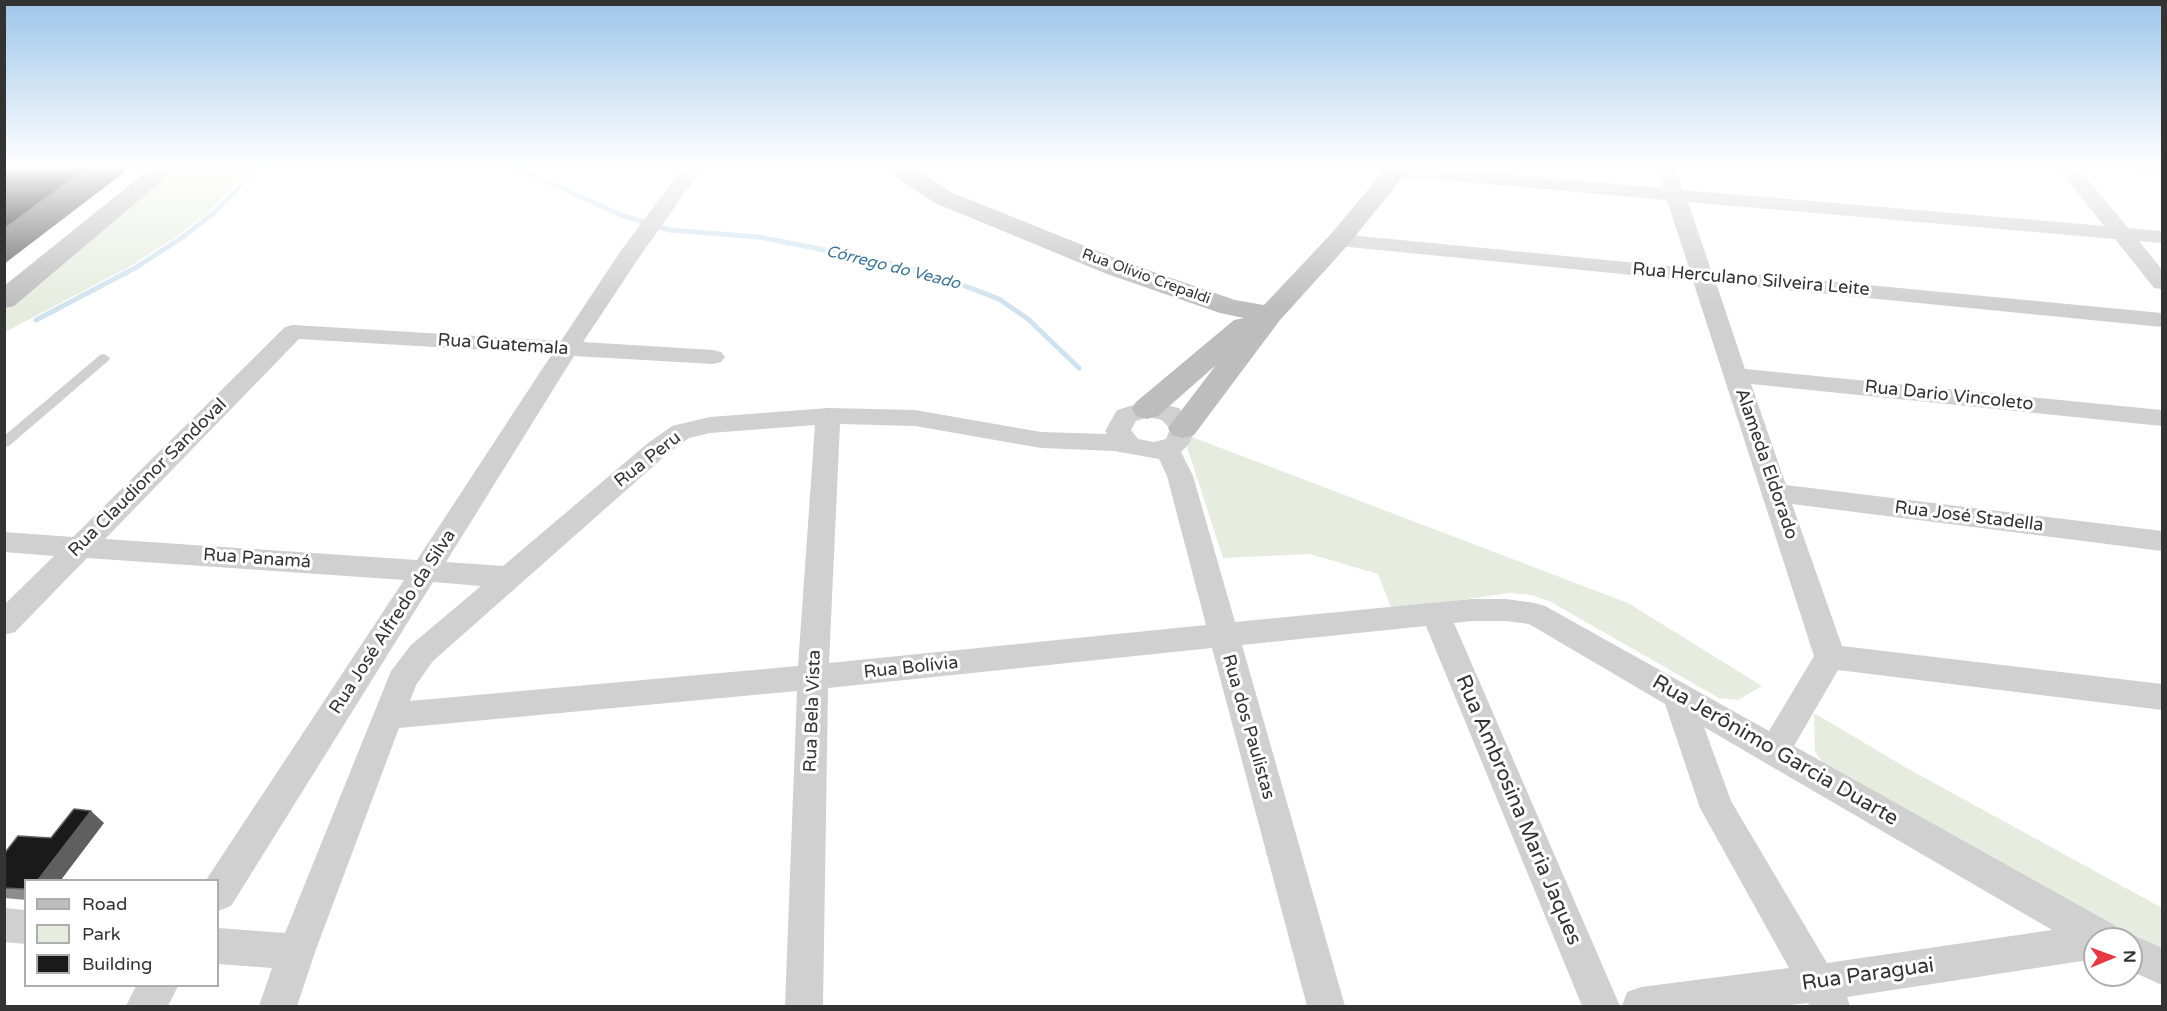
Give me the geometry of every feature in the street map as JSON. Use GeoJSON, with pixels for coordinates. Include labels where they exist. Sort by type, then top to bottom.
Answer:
{"type":"FeatureCollection","features":[{"type":"Feature","properties":{"kind":"street"},"geometry":{"type":"LineString","coordinates":[[4,280],[93,214]]}},
{"type":"Feature","properties":{"kind":"street"},"geometry":{"type":"LineString","coordinates":[[4,300],[102,214]]}},
{"type":"Feature","properties":{"kind":"street","name":"Rua José Alfredo da Silva"},"geometry":{"type":"LineString","coordinates":[[219,892],[567,349],[658,214]]}},
{"type":"Feature","properties":{"kind":"street","name":"Rua Olívio Crepaldi"},"geometry":{"type":"LineString","coordinates":[[984,214],[1116,268],[1230,307],[1270,314]]}},
{"type":"Feature","properties":{"kind":"street"},"geometry":{"type":"LineString","coordinates":[[1175,438],[1270,314],[1340,240],[1359,214]]}},
{"type":"Feature","properties":{"kind":"street","name":"Alameda Eldorado"},"geometry":{"type":"LineString","coordinates":[[1682,214],[1830,657]]}},
{"type":"Feature","properties":{"kind":"street"},"geometry":{"type":"LineString","coordinates":[[1895,214],[2163,237]]}},
{"type":"Feature","properties":{"kind":"street"},"geometry":{"type":"LineString","coordinates":[[2106,214],[2163,283]]}},
{"type":"Feature","properties":{"kind":"street","name":"Rua Herculano Silveira Leite"},"geometry":{"type":"LineString","coordinates":[[1340,240],[2163,320]]}},
{"type":"Feature","properties":{"kind":"street"},"geometry":{"type":"LineString","coordinates":[[1130,446],[1118,431],[1136,412],[1247,324],[1270,314]]}},
{"type":"Feature","properties":{"kind":"street","name":"Rua Guatemala"},"geometry":{"type":"LineString","coordinates":[[293,332],[713,357]]}},
{"type":"Feature","properties":{"kind":"street","name":"Rua Claudionor Sandoval"},"geometry":{"type":"LineString","coordinates":[[4,624],[293,332]]}},
{"type":"Feature","properties":{"kind":"street","name":"Rua Dario Vincoleto"},"geometry":{"type":"LineString","coordinates":[[1736,375],[2163,418]]}},
{"type":"Feature","properties":{"kind":"street"},"geometry":{"type":"LineString","coordinates":[[1041,440],[1136,412],[1170,414],[1175,438]]}},
{"type":"Feature","properties":{"kind":"street","name":"Rua Peru"},"geometry":{"type":"LineString","coordinates":[[278,1006],[296,952],[402,680],[422,653],[657,449],[681,432],[710,425],[828,416],[915,418],[1041,440],[1130,446],[1154,451],[1175,438]]}},
{"type":"Feature","properties":{"kind":"street","name":"Rua Bela Vista"},"geometry":{"type":"LineString","coordinates":[[804,1006],[813,677],[828,416]]}},
{"type":"Feature","properties":{"kind":"street","name":"Rua dos Paulistas"},"geometry":{"type":"LineString","coordinates":[[1175,438],[1180,476],[1326,1006]]}},
{"type":"Feature","properties":{"kind":"street","name":"Rua José Stadella"},"geometry":{"type":"LineString","coordinates":[[1776,494],[2163,541]]}},
{"type":"Feature","properties":{"kind":"street","name":"Rua Panamá"},"geometry":{"type":"LineString","coordinates":[[4,542],[509,577]]}},
{"type":"Feature","properties":{"kind":"street","name":"Rua Jerônimo Garcia Duarte"},"geometry":{"type":"LineString","coordinates":[[1435,614],[1472,610],[1506,610],[1535,614],[2083,928]]}},
{"type":"Feature","properties":{"kind":"street","name":"Rua Bolívia"},"geometry":{"type":"LineString","coordinates":[[387,716],[813,677],[1435,614]]}},
{"type":"Feature","properties":{"kind":"street","name":"Rua Ambrosina Maria Jaques"},"geometry":{"type":"LineString","coordinates":[[1435,614],[1601,1006]]}},
{"type":"Feature","properties":{"kind":"street"},"geometry":{"type":"LineString","coordinates":[[1774,751],[1830,657],[2163,697]]}},
{"type":"Feature","properties":{"kind":"street"},"geometry":{"type":"LineString","coordinates":[[1678,695],[1717,808],[1825,995]]}},
{"type":"Feature","properties":{"kind":"street"},"geometry":{"type":"LineString","coordinates":[[4,926],[24,927]]}},
{"type":"Feature","properties":{"kind":"street","name":"Rua Paraguai"},"geometry":{"type":"LineString","coordinates":[[1641,1006],[1825,995],[2083,943]]}},
{"type":"Feature","properties":{"kind":"street"},"geometry":{"type":"LineString","coordinates":[[219,946],[296,952]]}},
{"type":"Feature","properties":{"kind":"street"},"geometry":{"type":"LineString","coordinates":[[2143,958],[2163,967]]}},
{"type":"Feature","properties":{"kind":"street"},"geometry":{"type":"LineString","coordinates":[[146,1006],[158,987]]}},
{"type":"Feature","properties":{"kind":"lane"},"geometry":{"type":"LineString","coordinates":[[4,443],[104,358]]}},
{"type":"Feature","properties":{"kind":"green space"},"geometry":{"type":"Polygon","coordinates":[[[117,214],[205,214],[176,237],[129,267],[5,332],[4,309],[117,214]]]}},
{"type":"Feature","properties":{"kind":"green space"},"geometry":{"type":"Polygon","coordinates":[[[1192,437],[1628,603],[1762,686],[1738,700],[1719,698],[1551,602],[1532,595],[1509,593],[1392,610],[1378,574],[1310,554],[1223,558],[1187,447],[1192,437]]]}},
{"type":"Feature","properties":{"kind":"green space"},"geometry":{"type":"Polygon","coordinates":[[[1814,713],[1905,767],[2162,908],[2162,951],[2143,941],[2143,927],[2115,927],[2075,907],[1825,765],[1815,752],[1814,713]]]}},
{"type":"Feature","properties":{"kind":"building"},"geometry":{"type":"Polygon","coordinates":[[[4,214],[24,214],[4,229],[4,214]]]}},
{"type":"Feature","properties":{"kind":"building"},"geometry":{"type":"Polygon","coordinates":[[[74,809],[91,811],[39,879],[24,879],[24,889],[4,888],[4,854],[18,836],[51,838],[74,809]]]}},
{"type":"Feature","properties":{"kind":"waterway","name":"Córrego do Veado"},"geometry":{"type":"LineString","coordinates":[[36,320],[135,268],[183,237],[212,214]]}},
{"type":"Feature","properties":{"kind":"waterway","name":"Córrego do Veado"},"geometry":{"type":"LineString","coordinates":[[619,214],[669,230],[759,237],[880,261],[947,279],[999,299],[1028,319],[1079,368]]}}]}
